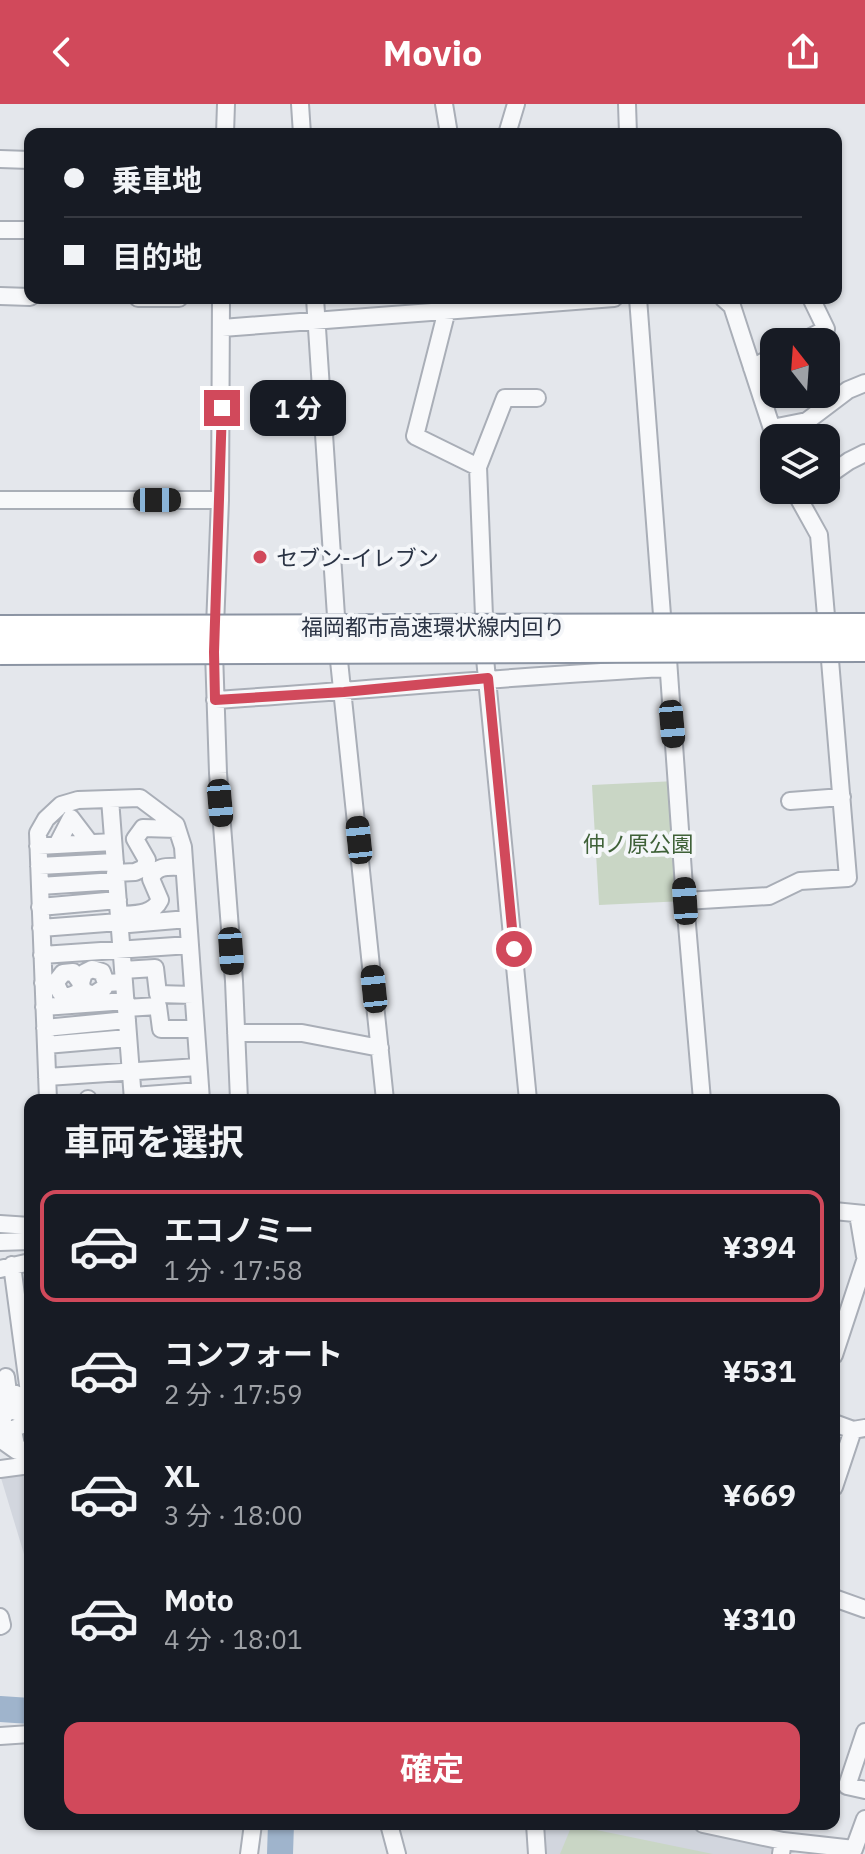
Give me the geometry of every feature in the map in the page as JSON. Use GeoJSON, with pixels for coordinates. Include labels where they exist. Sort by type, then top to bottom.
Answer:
{"type":"FeatureCollection","features":[{"type":"Feature","properties":{"kind":"highway","name":"福岡都市高速環状線内回り"},"geometry":{"type":"LineString","coordinates":[[0,628],[865,626]]}},
{"type":"Feature","properties":{"kind":"highway"},"geometry":{"type":"LineString","coordinates":[[0,652],[865,649]]}},
{"type":"Feature","properties":{"kind":"street"},"geometry":{"type":"LineString","coordinates":[[223,128],[226,104]]}},
{"type":"Feature","properties":{"kind":"street"},"geometry":{"type":"LineString","coordinates":[[300,104],[302,128]]}},
{"type":"Feature","properties":{"kind":"street"},"geometry":{"type":"LineString","coordinates":[[444,104],[448,128]]}},
{"type":"Feature","properties":{"kind":"street"},"geometry":{"type":"LineString","coordinates":[[509,128],[516,104]]}},
{"type":"Feature","properties":{"kind":"street"},"geometry":{"type":"LineString","coordinates":[[627,104],[628,128]]}},
{"type":"Feature","properties":{"kind":"street"},"geometry":{"type":"LineString","coordinates":[[0,159],[24,160]]}},
{"type":"Feature","properties":{"kind":"street"},"geometry":{"type":"LineString","coordinates":[[0,230],[24,230]]}},
{"type":"Feature","properties":{"kind":"street"},"geometry":{"type":"LineString","coordinates":[[0,296],[24,297]]}},
{"type":"Feature","properties":{"kind":"street"},"geometry":{"type":"LineString","coordinates":[[221,304],[215,700],[239,1094]]}},
{"type":"Feature","properties":{"kind":"street"},"geometry":{"type":"LineString","coordinates":[[316,304],[336,616]]}},
{"type":"Feature","properties":{"kind":"street"},"geometry":{"type":"LineString","coordinates":[[222,328],[317,321],[449,304],[415,436],[478,467]]}},
{"type":"Feature","properties":{"kind":"street"},"geometry":{"type":"LineString","coordinates":[[638,304],[662,615]]}},
{"type":"Feature","properties":{"kind":"street"},"geometry":{"type":"LineString","coordinates":[[730,304],[771,424]]}},
{"type":"Feature","properties":{"kind":"street"},"geometry":{"type":"LineString","coordinates":[[814,304],[826,328]]}},
{"type":"Feature","properties":{"kind":"street"},"geometry":{"type":"LineString","coordinates":[[752,368],[760,364]]}},
{"type":"Feature","properties":{"kind":"street"},"geometry":{"type":"LineString","coordinates":[[799,424],[848,390],[865,383]]}},
{"type":"Feature","properties":{"kind":"street"},"geometry":{"type":"LineString","coordinates":[[484,616],[478,467],[505,398],[537,398]]}},
{"type":"Feature","properties":{"kind":"street"},"geometry":{"type":"LineString","coordinates":[[840,467],[865,453]]}},
{"type":"Feature","properties":{"kind":"street"},"geometry":{"type":"LineString","coordinates":[[0,500],[220,500]]}},
{"type":"Feature","properties":{"kind":"street"},"geometry":{"type":"LineString","coordinates":[[805,504],[819,535],[826,616]]}},
{"type":"Feature","properties":{"kind":"street"},"geometry":{"type":"LineString","coordinates":[[668,647],[667,668],[701,1094]]}},
{"type":"Feature","properties":{"kind":"street"},"geometry":{"type":"LineString","coordinates":[[484,648],[527,1094]]}},
{"type":"Feature","properties":{"kind":"street"},"geometry":{"type":"LineString","coordinates":[[685,901],[769,896],[800,881],[848,878],[829,648]]}},
{"type":"Feature","properties":{"kind":"street"},"geometry":{"type":"LineString","coordinates":[[338,651],[384,1094]]}},
{"type":"Feature","properties":{"kind":"street"},"geometry":{"type":"LineString","coordinates":[[215,700],[488,678],[667,668]]}},
{"type":"Feature","properties":{"kind":"street"},"geometry":{"type":"LineString","coordinates":[[790,801],[842,797]]}},
{"type":"Feature","properties":{"kind":"street"},"geometry":{"type":"LineString","coordinates":[[48,1094],[44,1007],[50,983],[42,955],[38,833],[46,819],[61,805],[78,800],[140,798],[176,825],[183,847],[200,1094]]}},
{"type":"Feature","properties":{"kind":"street"},"geometry":{"type":"LineString","coordinates":[[110,799],[133,1094]]}},
{"type":"Feature","properties":{"kind":"street"},"geometry":{"type":"LineString","coordinates":[[57,845],[71,818],[90,843]]}},
{"type":"Feature","properties":{"kind":"street"},"geometry":{"type":"LineString","coordinates":[[39,866],[135,872],[144,868],[147,860],[135,839],[143,828],[177,829]]}},
{"type":"Feature","properties":{"kind":"street"},"geometry":{"type":"LineString","coordinates":[[38,846],[113,842]]}},
{"type":"Feature","properties":{"kind":"street"},"geometry":{"type":"LineString","coordinates":[[41,928],[151,911],[160,900],[151,879],[153,873],[157,869],[184,867]]}},
{"type":"Feature","properties":{"kind":"street"},"geometry":{"type":"LineString","coordinates":[[40,886],[115,872]]}},
{"type":"Feature","properties":{"kind":"street"},"geometry":{"type":"LineString","coordinates":[[40,907],[86,920]]}},
{"type":"Feature","properties":{"kind":"street"},"geometry":{"type":"LineString","coordinates":[[119,916],[141,923],[188,919]]}},
{"type":"Feature","properties":{"kind":"street"},"geometry":{"type":"LineString","coordinates":[[141,923],[159,947]]}},
{"type":"Feature","properties":{"kind":"street"},"geometry":{"type":"LineString","coordinates":[[42,955],[190,945]]}},
{"type":"Feature","properties":{"kind":"street"},"geometry":{"type":"LineString","coordinates":[[50,983],[63,973],[73,972],[83,991],[93,995],[106,983],[155,968],[158,994],[193,995]]}},
{"type":"Feature","properties":{"kind":"street"},"geometry":{"type":"LineString","coordinates":[[44,1007],[126,1009],[158,1006],[161,1029],[196,1029]]}},
{"type":"Feature","properties":{"kind":"street"},"geometry":{"type":"LineString","coordinates":[[45,1028],[126,1009]]}},
{"type":"Feature","properties":{"kind":"street"},"geometry":{"type":"LineString","coordinates":[[236,1033],[302,1033],[380,1048]]}},
{"type":"Feature","properties":{"kind":"street"},"geometry":{"type":"LineString","coordinates":[[46,1045],[128,1038]]}},
{"type":"Feature","properties":{"kind":"street"},"geometry":{"type":"LineString","coordinates":[[47,1077],[198,1067]]}},
{"type":"Feature","properties":{"kind":"street"},"geometry":{"type":"LineString","coordinates":[[840,1212],[862,1214],[865,1258],[840,1336]]}},
{"type":"Feature","properties":{"kind":"street"},"geometry":{"type":"LineString","coordinates":[[0,1224],[24,1226]]}},
{"type":"Feature","properties":{"kind":"street"},"geometry":{"type":"LineString","coordinates":[[0,1242],[24,1241]]}},
{"type":"Feature","properties":{"kind":"street"},"geometry":{"type":"LineString","coordinates":[[6,1267],[24,1331]]}},
{"type":"Feature","properties":{"kind":"street"},"geometry":{"type":"LineString","coordinates":[[23,1450],[6,1434],[20,1426],[23,1420],[19,1413],[11,1410],[20,1400],[5,1382],[24,1375]]}},
{"type":"Feature","properties":{"kind":"street"},"geometry":{"type":"LineString","coordinates":[[840,1473],[859,1429]]}},
{"type":"Feature","properties":{"kind":"street"},"geometry":{"type":"LineString","coordinates":[[0,1469],[24,1466]]}},
{"type":"Feature","properties":{"kind":"street"},"geometry":{"type":"LineString","coordinates":[[840,1600],[865,1609]]}},
{"type":"Feature","properties":{"kind":"street"},"geometry":{"type":"LineString","coordinates":[[0,1617],[0,1626]]}},
{"type":"Feature","properties":{"kind":"street"},"geometry":{"type":"LineString","coordinates":[[865,1732],[847,1786],[865,1790]]}},
{"type":"Feature","properties":{"kind":"street"},"geometry":{"type":"LineString","coordinates":[[0,1736],[24,1734]]}},
{"type":"Feature","properties":{"kind":"street"},"geometry":{"type":"LineString","coordinates":[[726,1830],[782,1848],[854,1849],[863,1829]]}},
{"type":"Feature","properties":{"kind":"street"},"geometry":{"type":"LineString","coordinates":[[249,1854],[252,1830]]}},
{"type":"Feature","properties":{"kind":"street"},"geometry":{"type":"LineString","coordinates":[[391,1830],[397,1854]]}},
{"type":"Feature","properties":{"kind":"street"},"geometry":{"type":"LineString","coordinates":[[535,1830],[537,1854]]}},
{"type":"Feature","properties":{"kind":"shaded area"},"geometry":{"type":"Polygon","coordinates":[[[24,1475],[24,1554],[1,1478],[24,1475]]]}},
{"type":"Feature","properties":{"kind":"shaded area"},"geometry":{"type":"Polygon","coordinates":[[[540,1830],[707,1830],[777,1845],[775,1854],[542,1854],[540,1830]]]}},
{"type":"Feature","properties":{"kind":"green space","name":"仲ノ原公園"},"geometry":{"type":"Polygon","coordinates":[[[676,781],[685,901],[599,905],[592,785],[676,781]]]}},
{"type":"Feature","properties":{"kind":"green space"},"geometry":{"type":"Polygon","coordinates":[[[570,1830],[596,1830],[713,1854],[560,1854],[570,1830]]]}},
{"type":"Feature","properties":{"kind":"waterway"},"geometry":{"type":"LineString","coordinates":[[0,1709],[24,1711]]}},
{"type":"Feature","properties":{"kind":"waterway"},"geometry":{"type":"LineString","coordinates":[[280,1854],[281,1830]]}},
{"type":"Feature","properties":{"kind":"place","name":"セブン-イレブン"},"geometry":{"type":"Point","coordinates":[260,557]}},
{"type":"Feature","properties":{"kind":"route"},"geometry":{"type":"LineString","coordinates":[[222,408],[215,700],[488,678],[514,949]]}}]}
